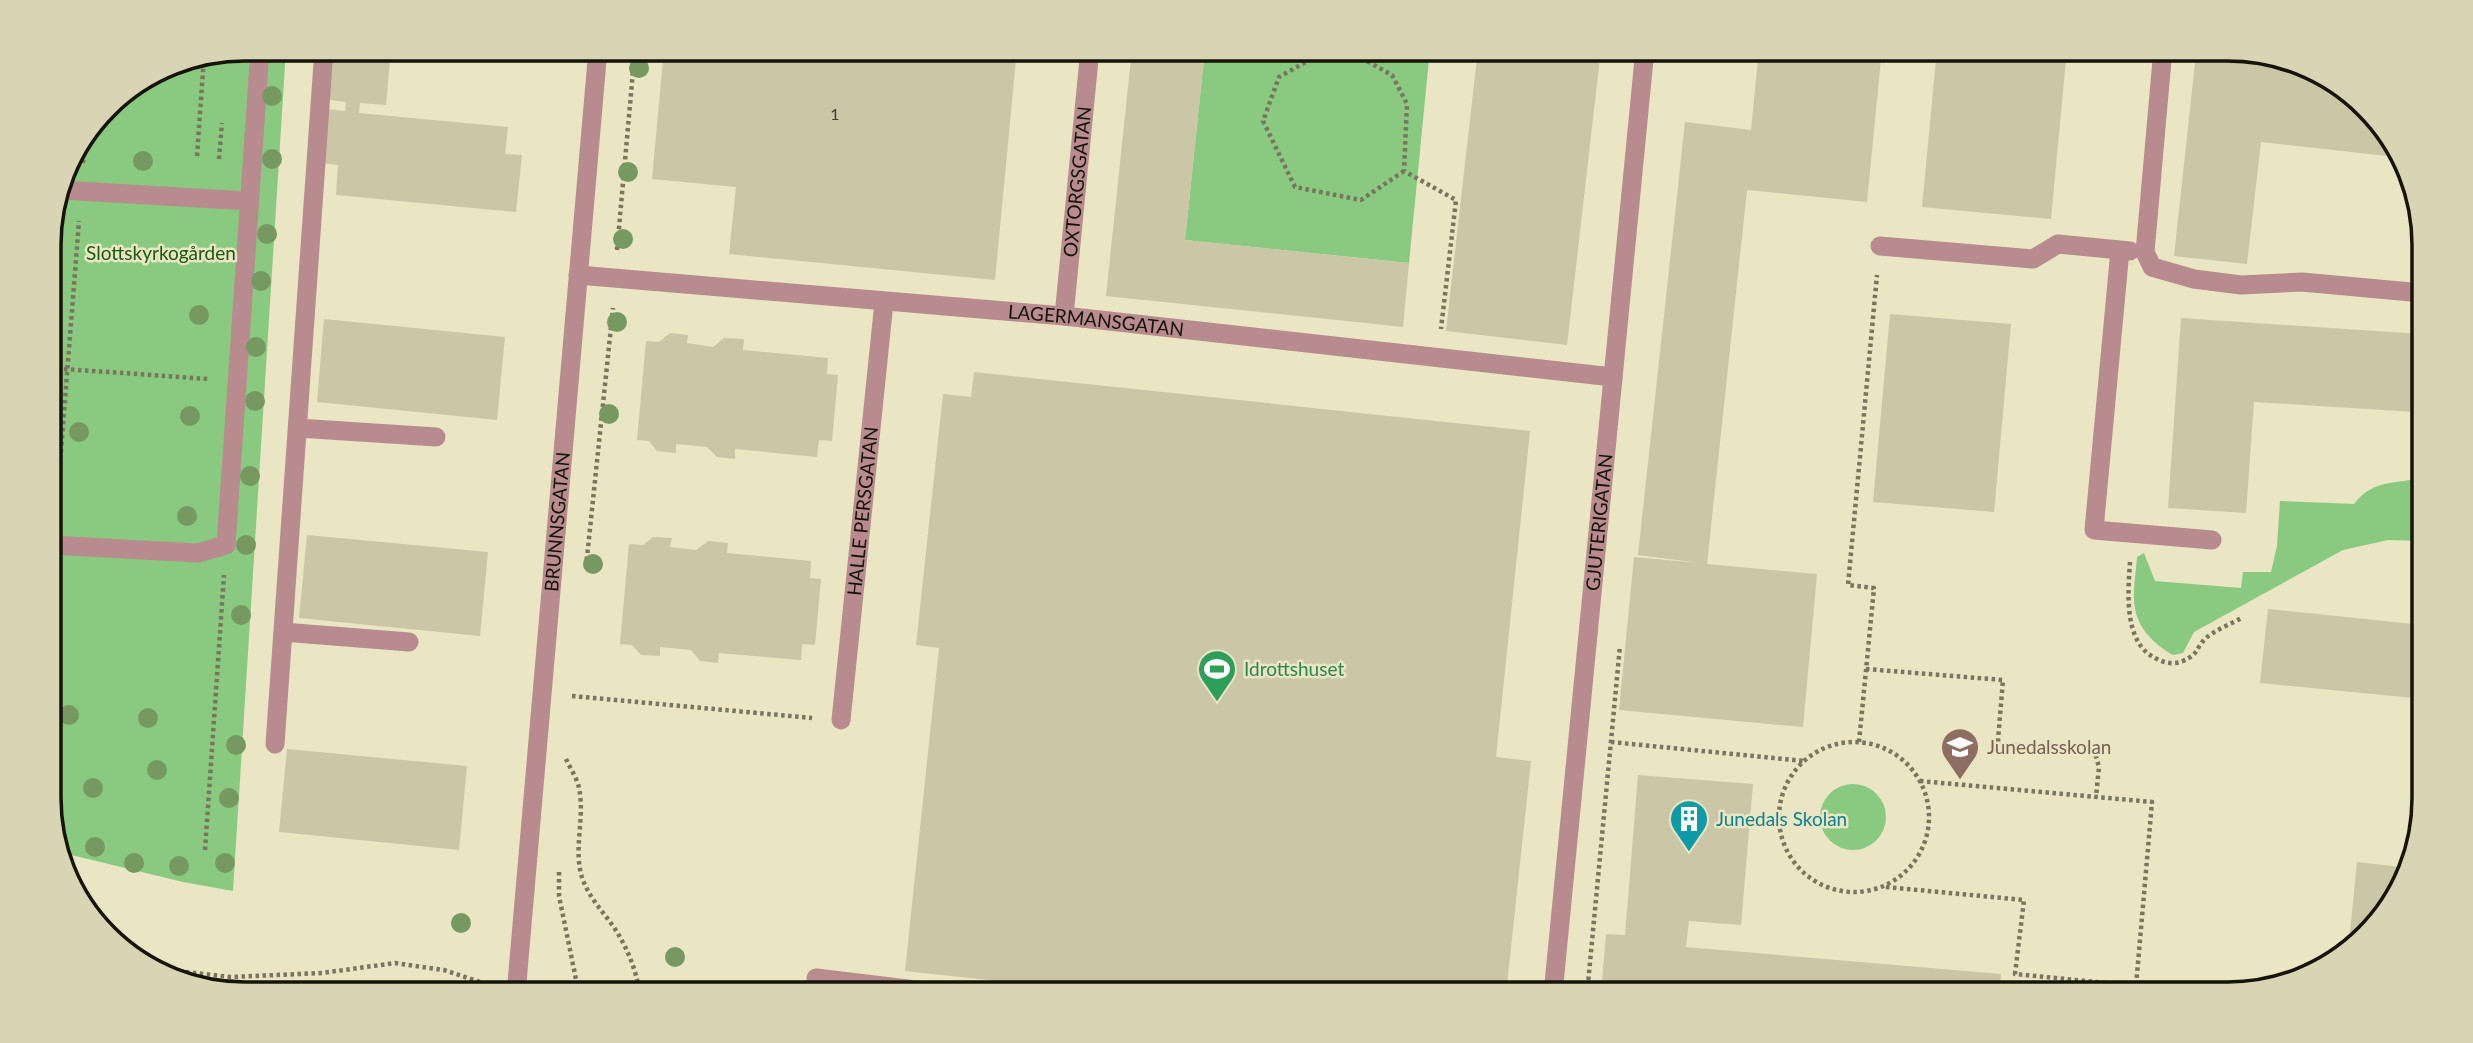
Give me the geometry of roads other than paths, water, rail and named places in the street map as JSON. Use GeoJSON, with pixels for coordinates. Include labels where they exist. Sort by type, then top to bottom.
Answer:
{"type":"FeatureCollection","features":[{"type":"Feature","properties":{"kind":"street"},"geometry":{"type":"LineString","coordinates":[[61,546],[198,553],[226,545],[259,61]]}},
{"type":"Feature","properties":{"kind":"street"},"geometry":{"type":"LineString","coordinates":[[275,744],[323,61]]}},
{"type":"Feature","properties":{"kind":"street","name":"BRUNNSGATAN"},"geometry":{"type":"LineString","coordinates":[[517,982],[597,61]]}},
{"type":"Feature","properties":{"kind":"street","name":"OXTORGSGATAN"},"geometry":{"type":"LineString","coordinates":[[1064,316],[1089,61]]}},
{"type":"Feature","properties":{"kind":"street","name":"GJUTERIGATAN"},"geometry":{"type":"LineString","coordinates":[[1554,981],[1644,61]]}},
{"type":"Feature","properties":{"kind":"street"},"geometry":{"type":"LineString","coordinates":[[2162,61],[2145,252],[2151,267],[2193,279],[2241,285],[2302,282],[2412,292]]}},
{"type":"Feature","properties":{"kind":"street"},"geometry":{"type":"LineString","coordinates":[[70,190],[249,201]]}},
{"type":"Feature","properties":{"kind":"street"},"geometry":{"type":"LineString","coordinates":[[1880,246],[2033,259],[2058,244],[2145,252]]}},
{"type":"Feature","properties":{"kind":"street"},"geometry":{"type":"LineString","coordinates":[[2120,250],[2094,530],[2212,540]]}},
{"type":"Feature","properties":{"kind":"street","name":"LAGERMANSGATAN"},"geometry":{"type":"LineString","coordinates":[[578,275],[1064,316],[1614,377]]}},
{"type":"Feature","properties":{"kind":"street","name":"HALLE PERSGATAN"},"geometry":{"type":"LineString","coordinates":[[841,720],[884,302]]}},
{"type":"Feature","properties":{"kind":"street"},"geometry":{"type":"LineString","coordinates":[[298,428],[436,437]]}},
{"type":"Feature","properties":{"kind":"street"},"geometry":{"type":"LineString","coordinates":[[283,632],[409,642]]}},
{"type":"Feature","properties":{"kind":"street"},"geometry":{"type":"LineString","coordinates":[[816,978],[847,982]]}},
{"type":"Feature","properties":{"kind":"place","name":"Idrottshuset"},"geometry":{"type":"Point","coordinates":[1217,703]}},
{"type":"Feature","properties":{"kind":"place","name":"Junedalsskolan"},"geometry":{"type":"Point","coordinates":[1960,781]}},
{"type":"Feature","properties":{"kind":"place","name":"Junedals Skolan"},"geometry":{"type":"Point","coordinates":[1689,853]}},
{"type":"Feature","properties":{"kind":"park label","name":"Slottskyrkogården"},"geometry":{"type":"Point","coordinates":[161,253]}}]}
